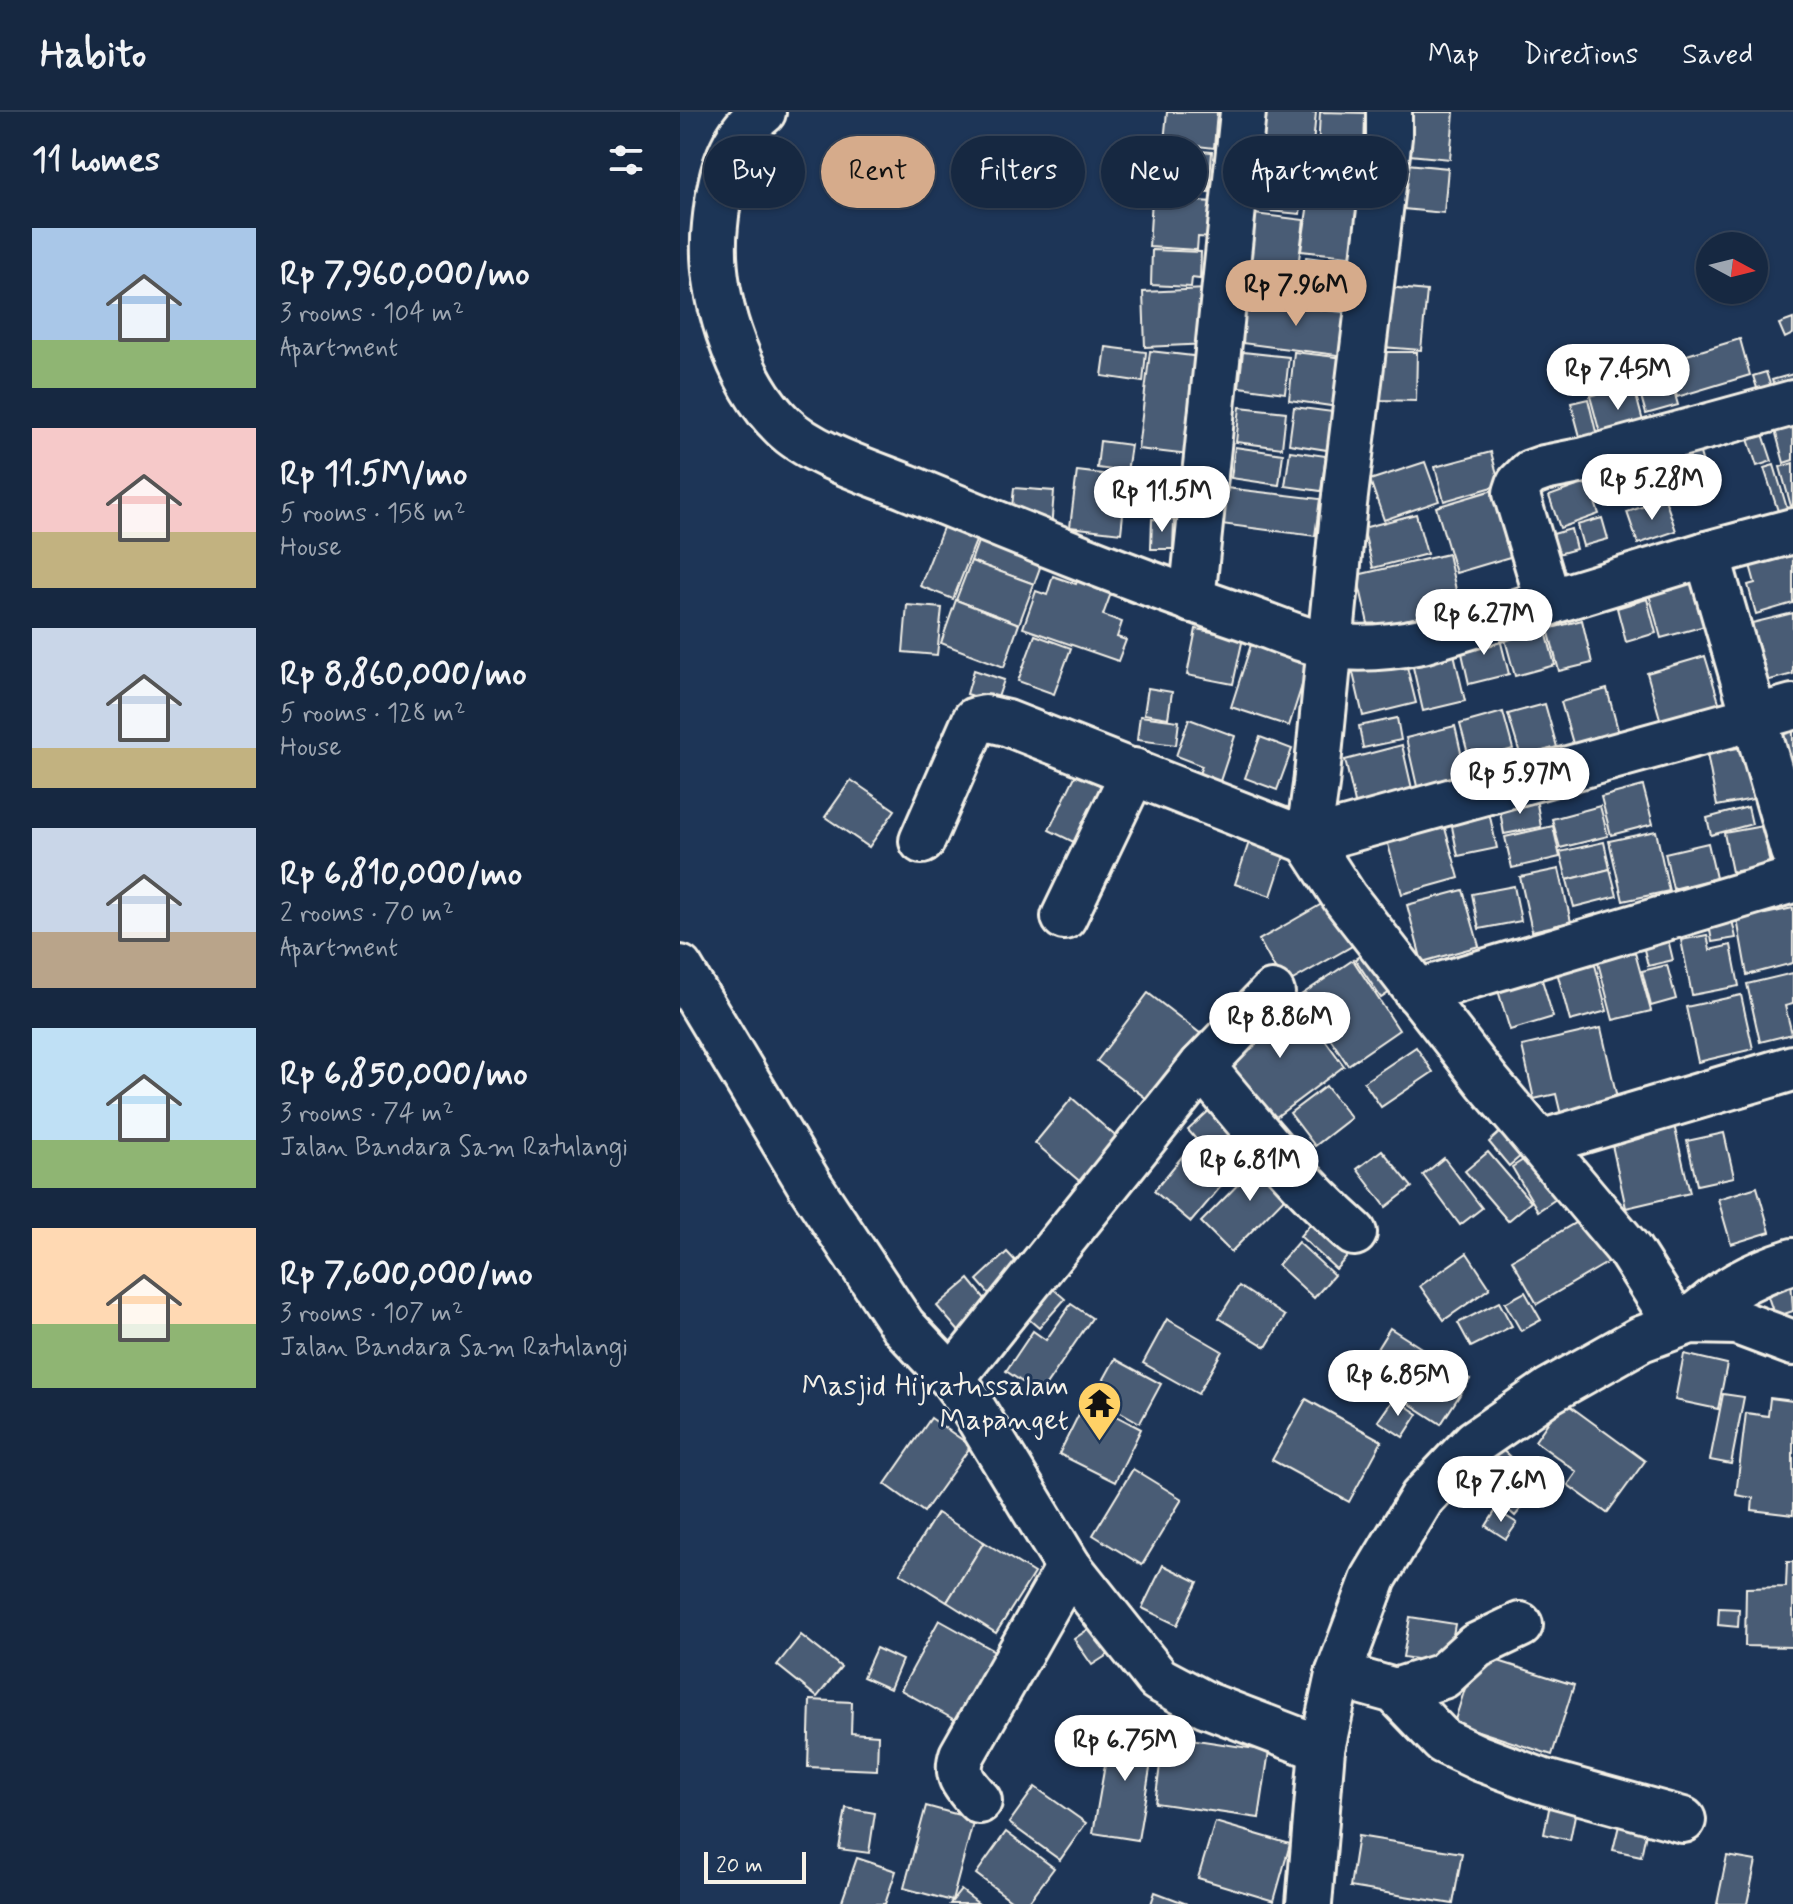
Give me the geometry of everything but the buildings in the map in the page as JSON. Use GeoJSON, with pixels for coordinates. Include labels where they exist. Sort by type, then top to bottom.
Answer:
{"type":"FeatureCollection","features":[{"type":"Feature","properties":{"kind":"street"},"geometry":{"type":"LineString","coordinates":[[763,112],[738,139],[726,164],[717,201],[714,263],[719,296],[737,354],[756,391],[783,427],[825,453],[1192,600],[1329,646],[1396,646],[1422,641],[1793,531]]}},
{"type":"Feature","properties":{"kind":"street"},"geometry":{"type":"LineString","coordinates":[[1192,600],[1243,112]]}},
{"type":"Feature","properties":{"kind":"street"},"geometry":{"type":"LineString","coordinates":[[1308,841],[1389,137],[1389,112]]}},
{"type":"Feature","properties":{"kind":"street"},"geometry":{"type":"LineString","coordinates":[[1549,603],[1516,493],[1519,484],[1530,473],[1793,403]]}},
{"type":"Feature","properties":{"kind":"street"},"geometry":{"type":"LineString","coordinates":[[1707,554],[1774,713],[1793,851]]}},
{"type":"Feature","properties":{"kind":"street"},"geometry":{"type":"LineString","coordinates":[[1308,841],[1774,713]]}},
{"type":"Feature","properties":{"kind":"street"},"geometry":{"type":"LineString","coordinates":[[922,841],[975,720],[985,718],[1007,723],[1134,771],[1308,841],[1345,898],[1417,992],[1630,1251],[1684,1323]]}},
{"type":"Feature","properties":{"kind":"street"},"geometry":{"type":"LineString","coordinates":[[1064,917],[1134,771]]}},
{"type":"Feature","properties":{"kind":"street"},"geometry":{"type":"LineString","coordinates":[[1417,992],[1793,880]]}},
{"type":"Feature","properties":{"kind":"street"},"geometry":{"type":"LineString","coordinates":[[680,968],[811,1187],[894,1314],[966,1397],[1069,1567],[1158,1679],[1207,1705],[1322,1749]]}},
{"type":"Feature","properties":{"kind":"street"},"geometry":{"type":"LineString","coordinates":[[952,1378],[1202,1066],[1272,993]]}},
{"type":"Feature","properties":{"kind":"street"},"geometry":{"type":"LineString","coordinates":[[1202,1066],[1268,1146],[1317,1199],[1354,1233]]}},
{"type":"Feature","properties":{"kind":"street"},"geometry":{"type":"LineString","coordinates":[[1540,1143],[1793,1068]]}},
{"type":"Feature","properties":{"kind":"street"},"geometry":{"type":"LineString","coordinates":[[1684,1323],[1714,1297],[1741,1281],[1793,1261]]}},
{"type":"Feature","properties":{"kind":"street"},"geometry":{"type":"LineString","coordinates":[[1309,1904],[1322,1749],[1338,1675],[1374,1578],[1422,1498],[1475,1442],[1549,1391],[1641,1339],[1684,1323],[1737,1322],[1793,1343]]}},
{"type":"Feature","properties":{"kind":"street"},"geometry":{"type":"LineString","coordinates":[[979,1801],[959,1778],[958,1766],[962,1755],[1069,1567]]}},
{"type":"Feature","properties":{"kind":"street"},"geometry":{"type":"LineString","coordinates":[[1395,1691],[1443,1676],[1476,1646],[1520,1625]]}},
{"type":"Feature","properties":{"kind":"street"},"geometry":{"type":"LineString","coordinates":[[1338,1675],[1395,1691],[1443,1741],[1455,1747],[1541,1781],[1683,1820]]}},
{"type":"Feature","properties":{"kind":"place","name":"Masjid Hijratussalam Mapanget"},"geometry":{"type":"Point","coordinates":[1100,1442]}}]}
